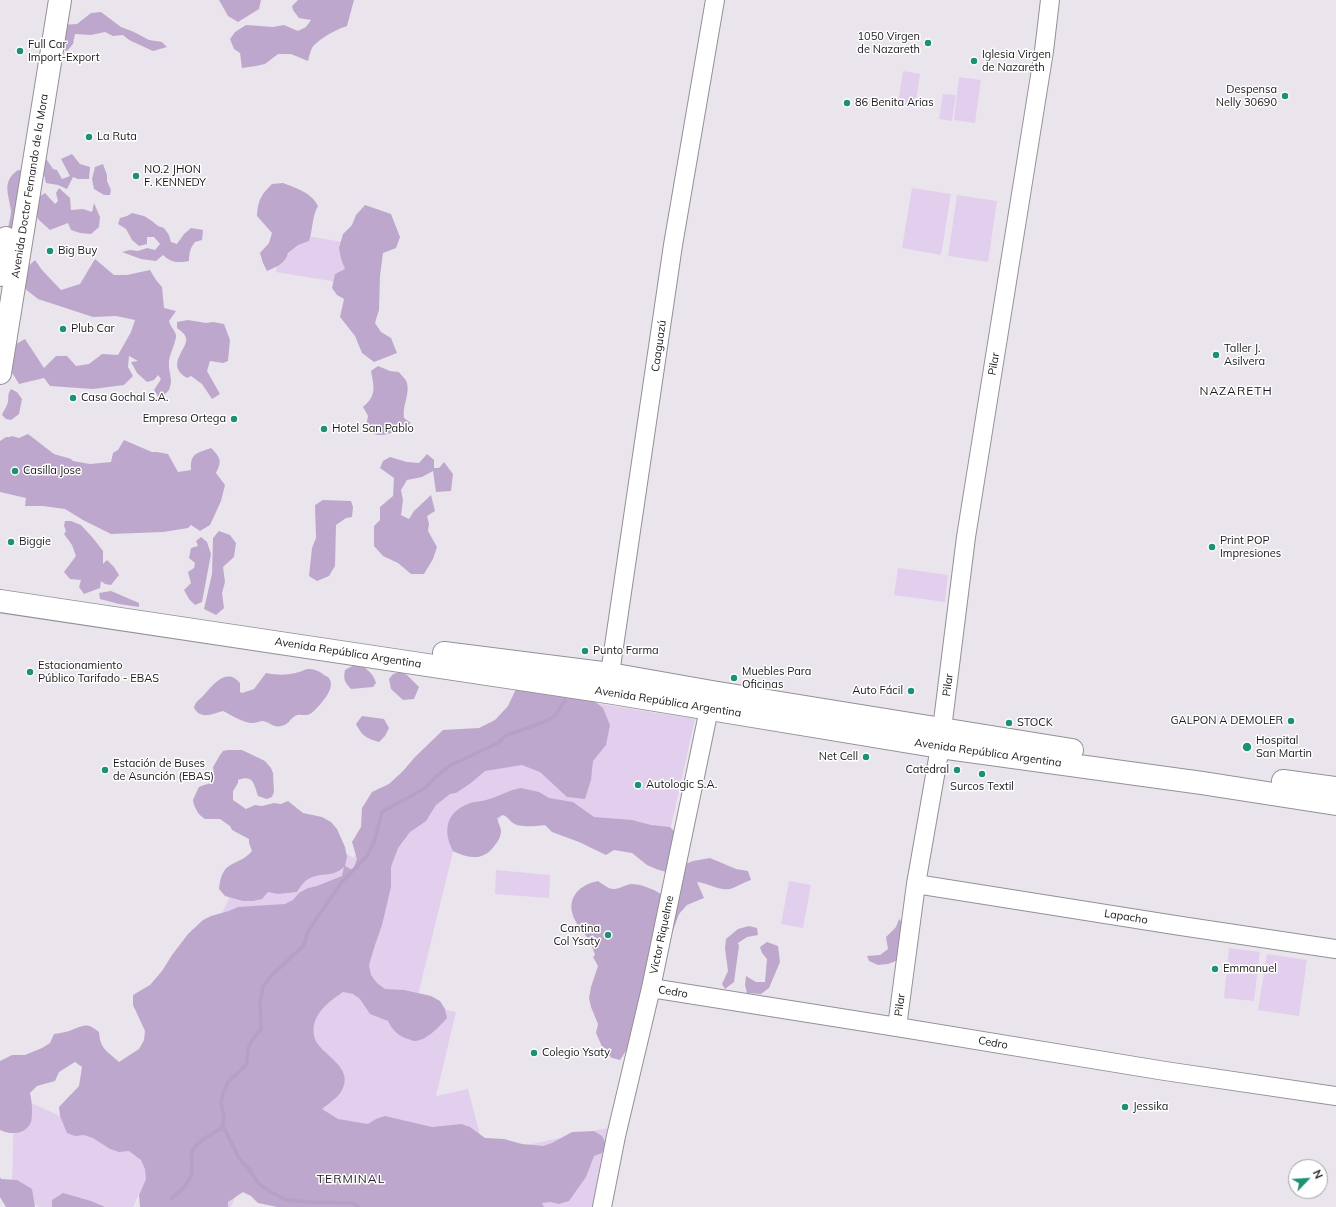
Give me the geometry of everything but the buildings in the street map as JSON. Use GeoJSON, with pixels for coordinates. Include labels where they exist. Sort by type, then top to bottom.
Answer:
{"type":"FeatureCollection","features":[{"type":"Feature","properties":{"kind":"highway","name":"Avenida Doctor Fernando de la Mora"},"geometry":{"type":"LineString","coordinates":[[0,275],[24,139],[45,0]]}},
{"type":"Feature","properties":{"kind":"highway","name":"Avenida Doctor Fernando de la Mora"},"geometry":{"type":"LineString","coordinates":[[0,373],[60,0]]}},
{"type":"Feature","properties":{"kind":"highway","name":"Avenida República Argentina"},"geometry":{"type":"LineString","coordinates":[[0,588],[202,620],[350,641],[609,683],[709,710],[1204,770],[1336,788]]}},
{"type":"Feature","properties":{"kind":"highway","name":"Avenida República Argentina"},"geometry":{"type":"LineString","coordinates":[[0,601],[405,662],[712,692],[941,738],[1202,783],[1336,804]]}},
{"type":"Feature","properties":{"kind":"street","name":"Caaguazú"},"geometry":{"type":"LineString","coordinates":[[609,683],[672,252],[715,0]]}},
{"type":"Feature","properties":{"kind":"street","name":"Pilar"},"geometry":{"type":"LineString","coordinates":[[897,1027],[916,884],[941,738],[966,537],[1043,59],[1050,0]]}},
{"type":"Feature","properties":{"kind":"street","name":"Victor Riquelme"},"geometry":{"type":"LineString","coordinates":[[602,1207],[616,1136],[651,988],[709,710]]}},
{"type":"Feature","properties":{"kind":"street","name":"Lapacho"},"geometry":{"type":"LineString","coordinates":[[916,884],[1173,925],[1336,949]]}},
{"type":"Feature","properties":{"kind":"street","name":"Cedro"},"geometry":{"type":"LineString","coordinates":[[651,988],[1165,1072],[1336,1096]]}},
{"type":"Feature","properties":{"kind":"shaded area"},"geometry":{"type":"Polygon","coordinates":[[[219,0],[261,0],[259,9],[238,22],[228,16],[219,0]]]}},
{"type":"Feature","properties":{"kind":"shaded area"},"geometry":{"type":"Polygon","coordinates":[[[298,0],[354,0],[347,26],[333,32],[319,41],[312,48],[308,61],[291,54],[278,54],[265,64],[242,68],[240,53],[234,49],[230,39],[235,32],[246,25],[273,27],[284,25],[298,31],[306,27],[311,20],[299,18],[293,10],[292,6],[298,0]]]}},
{"type":"Feature","properties":{"kind":"shaded area"},"geometry":{"type":"Polygon","coordinates":[[[101,12],[121,27],[149,40],[162,42],[167,47],[153,51],[129,40],[123,35],[113,36],[105,32],[91,35],[75,34],[73,44],[67,51],[58,47],[60,25],[77,24],[91,13],[101,12]]]}},
{"type":"Feature","properties":{"kind":"shaded area"},"geometry":{"type":"Polygon","coordinates":[[[903,71],[920,74],[915,107],[898,104],[903,71]]]}},
{"type":"Feature","properties":{"kind":"shaded area"},"geometry":{"type":"Polygon","coordinates":[[[959,77],[981,80],[975,123],[954,120],[959,77]]]}},
{"type":"Feature","properties":{"kind":"shaded area"},"geometry":{"type":"Polygon","coordinates":[[[943,94],[956,95],[952,121],[939,119],[943,94]]]}},
{"type":"Feature","properties":{"kind":"shaded area"},"geometry":{"type":"Polygon","coordinates":[[[72,154],[80,164],[90,167],[89,179],[78,179],[73,177],[67,189],[58,185],[46,183],[44,174],[39,169],[45,157],[53,169],[57,170],[62,179],[70,176],[61,159],[72,154]]]}},
{"type":"Feature","properties":{"kind":"shaded area"},"geometry":{"type":"Polygon","coordinates":[[[103,164],[111,190],[110,195],[104,195],[94,189],[92,179],[95,167],[103,164]]]}},
{"type":"Feature","properties":{"kind":"shaded area"},"geometry":{"type":"Polygon","coordinates":[[[18,170],[24,171],[23,239],[8,228],[11,211],[7,189],[9,179],[18,170]]]}},
{"type":"Feature","properties":{"kind":"shaded area"},"geometry":{"type":"Polygon","coordinates":[[[283,183],[308,194],[318,206],[309,241],[298,245],[288,253],[285,260],[267,271],[260,253],[269,243],[272,233],[257,216],[258,206],[265,191],[272,184],[283,183]]]}},
{"type":"Feature","properties":{"kind":"shaded area"},"geometry":{"type":"Polygon","coordinates":[[[59,188],[70,198],[71,210],[83,209],[92,212],[94,203],[100,217],[99,227],[91,234],[71,230],[68,223],[50,230],[39,220],[32,209],[36,199],[45,193],[55,204],[58,201],[56,193],[59,188]]]}},
{"type":"Feature","properties":{"kind":"shaded area"},"geometry":{"type":"Polygon","coordinates":[[[912,188],[951,194],[941,255],[902,248],[912,188]]]}},
{"type":"Feature","properties":{"kind":"shaded area"},"geometry":{"type":"Polygon","coordinates":[[[957,195],[997,201],[988,262],[948,256],[957,195]]]}},
{"type":"Feature","properties":{"kind":"shaded area"},"geometry":{"type":"Polygon","coordinates":[[[365,205],[391,214],[400,237],[396,248],[383,253],[380,276],[379,310],[375,323],[381,332],[391,338],[397,353],[374,362],[362,353],[355,336],[340,317],[344,299],[337,295],[332,288],[335,274],[345,269],[339,248],[343,234],[352,225],[356,215],[365,205]]]}},
{"type":"Feature","properties":{"kind":"shaded area"},"geometry":{"type":"Polygon","coordinates":[[[132,213],[144,216],[158,226],[164,228],[169,235],[171,242],[177,244],[184,234],[191,228],[203,230],[202,240],[195,242],[190,251],[189,261],[185,262],[172,261],[163,255],[156,261],[141,259],[122,252],[130,250],[138,251],[147,248],[155,250],[160,244],[154,237],[147,237],[147,244],[139,246],[132,240],[126,229],[118,224],[120,218],[132,213]]]}},
{"type":"Feature","properties":{"kind":"shaded area"},"geometry":{"type":"Polygon","coordinates":[[[282,232],[356,244],[349,284],[276,272],[282,232]]]}},
{"type":"Feature","properties":{"kind":"shaded area"},"geometry":{"type":"Polygon","coordinates":[[[95,259],[114,275],[127,275],[150,270],[162,287],[164,308],[176,311],[169,321],[176,335],[169,362],[171,379],[170,386],[169,390],[159,398],[154,390],[161,379],[158,375],[154,380],[147,382],[137,373],[131,362],[138,361],[129,356],[128,367],[133,376],[124,385],[93,389],[50,386],[44,378],[19,384],[8,366],[9,348],[25,339],[44,368],[56,356],[67,356],[76,366],[89,364],[102,354],[118,355],[131,332],[135,320],[116,316],[93,317],[38,299],[24,288],[25,269],[35,260],[42,270],[61,290],[80,284],[95,259]]]}},
{"type":"Feature","properties":{"kind":"shaded area"},"geometry":{"type":"Polygon","coordinates":[[[188,320],[224,324],[230,340],[228,361],[223,363],[210,361],[207,371],[220,394],[212,399],[202,384],[191,376],[187,378],[180,373],[178,368],[177,362],[186,342],[186,338],[177,328],[177,322],[188,320]]]}},
{"type":"Feature","properties":{"kind":"shaded area"},"geometry":{"type":"Polygon","coordinates":[[[378,366],[390,371],[399,372],[406,380],[408,391],[404,409],[404,418],[411,423],[398,430],[383,435],[374,434],[366,427],[368,416],[363,407],[371,399],[373,391],[371,371],[378,366]]]}},
{"type":"Feature","properties":{"kind":"shaded area"},"geometry":{"type":"Polygon","coordinates":[[[11,389],[17,392],[22,399],[19,414],[11,420],[6,419],[2,415],[11,389]]]}},
{"type":"Feature","properties":{"kind":"shaded area"},"geometry":{"type":"Polygon","coordinates":[[[28,434],[54,454],[73,461],[90,464],[111,462],[113,453],[118,450],[124,440],[152,452],[168,454],[178,472],[191,470],[192,460],[195,454],[211,448],[219,457],[220,462],[216,473],[225,485],[221,501],[210,525],[200,531],[191,525],[188,528],[163,532],[111,534],[65,509],[43,506],[25,506],[26,498],[0,492],[0,441],[6,437],[12,436],[19,438],[28,434]]]}},
{"type":"Feature","properties":{"kind":"shaded area"},"geometry":{"type":"Polygon","coordinates":[[[427,454],[434,460],[434,468],[439,468],[444,462],[453,474],[451,491],[436,492],[433,471],[422,477],[407,480],[401,490],[403,500],[401,515],[409,519],[414,511],[431,495],[435,511],[427,516],[429,524],[428,531],[437,547],[433,559],[424,574],[411,574],[398,563],[383,556],[374,546],[374,526],[380,520],[380,507],[393,496],[394,478],[380,468],[383,461],[390,457],[407,462],[419,463],[427,454]]]}},
{"type":"Feature","properties":{"kind":"shaded area"},"geometry":{"type":"Polygon","coordinates":[[[323,500],[351,501],[353,507],[352,517],[346,518],[336,525],[335,566],[329,576],[317,581],[309,576],[312,548],[316,538],[315,505],[323,500]]]}},
{"type":"Feature","properties":{"kind":"shaded area"},"geometry":{"type":"Polygon","coordinates":[[[65,521],[71,521],[81,525],[103,551],[103,564],[107,560],[119,575],[111,585],[105,584],[101,581],[100,588],[84,594],[79,587],[81,580],[70,579],[64,572],[76,556],[72,545],[64,534],[66,531],[64,526],[65,521]]]}},
{"type":"Feature","properties":{"kind":"shaded area"},"geometry":{"type":"Polygon","coordinates":[[[219,531],[230,535],[236,543],[234,557],[223,567],[225,582],[222,593],[224,608],[216,615],[204,609],[212,574],[213,538],[219,531]]]}},
{"type":"Feature","properties":{"kind":"shaded area"},"geometry":{"type":"Polygon","coordinates":[[[201,537],[207,542],[211,554],[202,602],[195,605],[189,599],[184,590],[191,583],[188,572],[194,568],[195,563],[189,558],[191,548],[198,546],[196,541],[201,537]]]}},
{"type":"Feature","properties":{"kind":"shaded area"},"geometry":{"type":"Polygon","coordinates":[[[898,568],[948,575],[945,602],[894,595],[898,568]]]}},
{"type":"Feature","properties":{"kind":"shaded area"},"geometry":{"type":"Polygon","coordinates":[[[111,591],[139,603],[139,607],[100,599],[99,593],[111,591]]]}},
{"type":"Feature","properties":{"kind":"shaded area"},"geometry":{"type":"Polygon","coordinates":[[[356,664],[369,671],[376,683],[373,687],[351,689],[347,685],[344,678],[345,670],[356,664]]]}},
{"type":"Feature","properties":{"kind":"shaded area"},"geometry":{"type":"Polygon","coordinates":[[[307,669],[318,671],[329,678],[331,684],[329,692],[314,711],[308,715],[297,715],[283,725],[276,726],[263,721],[250,723],[238,719],[223,711],[211,715],[203,715],[197,712],[194,708],[196,703],[215,683],[225,677],[230,676],[235,678],[240,683],[240,692],[242,693],[254,689],[266,673],[287,674],[297,673],[307,669]]]}},
{"type":"Feature","properties":{"kind":"shaded area"},"geometry":{"type":"Polygon","coordinates":[[[400,672],[407,675],[419,687],[414,699],[403,700],[391,689],[389,679],[393,674],[400,672]]]}},
{"type":"Feature","properties":{"kind":"shaded area"},"geometry":{"type":"Polygon","coordinates":[[[516,689],[588,696],[603,708],[610,725],[606,745],[593,761],[591,780],[585,799],[567,797],[540,772],[522,765],[485,771],[471,783],[456,793],[450,794],[436,805],[426,821],[410,832],[398,848],[391,867],[391,887],[382,925],[369,965],[371,975],[377,983],[385,989],[404,990],[431,996],[440,1001],[445,1009],[447,1018],[423,1039],[414,1041],[397,1033],[388,1021],[370,1014],[360,999],[353,994],[343,992],[331,1000],[321,1011],[314,1024],[315,1039],[318,1045],[340,1068],[344,1074],[345,1082],[342,1090],[336,1098],[322,1109],[338,1119],[368,1124],[385,1116],[432,1127],[461,1124],[470,1127],[485,1138],[504,1139],[522,1144],[543,1146],[552,1143],[572,1132],[594,1131],[602,1136],[606,1144],[602,1153],[594,1156],[586,1177],[569,1201],[559,1204],[550,1202],[542,1203],[544,1207],[277,1207],[258,1203],[251,1196],[243,1192],[228,1202],[228,1207],[140,1207],[139,1195],[146,1179],[145,1169],[141,1160],[129,1151],[119,1152],[110,1149],[93,1138],[84,1135],[75,1136],[67,1133],[60,1116],[59,1107],[79,1086],[82,1067],[75,1062],[59,1072],[55,1081],[37,1086],[30,1093],[32,1119],[29,1126],[22,1132],[17,1133],[8,1133],[0,1130],[0,1061],[12,1055],[25,1055],[42,1048],[50,1043],[54,1034],[87,1026],[92,1027],[99,1032],[103,1046],[119,1062],[139,1049],[144,1040],[145,1031],[133,1005],[133,995],[150,985],[162,971],[188,934],[203,920],[238,907],[285,904],[293,900],[299,893],[308,888],[342,876],[344,867],[335,873],[315,876],[308,879],[297,892],[278,894],[268,892],[262,899],[253,901],[243,901],[225,896],[219,889],[223,872],[252,851],[249,839],[232,830],[230,826],[220,819],[205,819],[198,813],[193,800],[199,787],[212,781],[214,776],[213,767],[223,751],[242,750],[265,761],[273,773],[274,792],[272,797],[267,799],[258,796],[254,785],[247,778],[238,780],[238,783],[233,791],[233,800],[246,809],[255,805],[262,806],[274,803],[281,804],[288,801],[303,813],[322,817],[331,822],[337,829],[345,847],[347,857],[345,866],[353,870],[357,859],[352,842],[361,827],[362,808],[372,792],[389,784],[443,730],[479,728],[495,720],[508,706],[516,689]]]}},
{"type":"Feature","properties":{"kind":"shaded area"},"geometry":{"type":"Polygon","coordinates":[[[518,691],[695,719],[670,831],[504,810],[479,857],[453,852],[416,1003],[456,1012],[436,1096],[468,1089],[485,1154],[607,1128],[592,1207],[275,1207],[238,1190],[231,1207],[164,1207],[174,1151],[119,1128],[270,813],[354,858],[376,808],[513,718],[518,691]]]}},
{"type":"Feature","properties":{"kind":"shaded area"},"geometry":{"type":"Polygon","coordinates":[[[362,716],[384,719],[389,728],[385,736],[379,742],[368,738],[360,731],[356,724],[362,716]]]}},
{"type":"Feature","properties":{"kind":"shaded area"},"geometry":{"type":"Polygon","coordinates":[[[521,788],[539,792],[549,798],[573,802],[594,817],[632,820],[651,825],[670,827],[682,835],[683,865],[693,861],[710,858],[736,869],[748,871],[751,880],[730,889],[722,889],[697,882],[704,898],[687,905],[679,914],[631,1043],[620,1060],[612,1058],[604,1051],[596,1033],[598,1024],[589,998],[598,966],[593,957],[595,955],[591,944],[577,924],[573,914],[571,907],[572,901],[579,890],[584,886],[598,881],[608,888],[613,889],[631,884],[647,887],[661,894],[662,904],[672,887],[684,878],[682,866],[675,870],[666,872],[647,865],[632,853],[614,850],[606,855],[579,842],[552,832],[545,825],[520,826],[516,825],[503,815],[497,818],[501,830],[500,838],[486,854],[471,857],[453,851],[447,830],[448,824],[455,812],[470,803],[484,801],[521,788]]]}},
{"type":"Feature","properties":{"kind":"shaded area"},"geometry":{"type":"Polygon","coordinates":[[[496,870],[550,875],[549,898],[495,894],[496,870]]]}},
{"type":"Feature","properties":{"kind":"shaded area"},"geometry":{"type":"Polygon","coordinates":[[[789,881],[811,885],[803,928],[781,924],[789,881]]]}},
{"type":"Feature","properties":{"kind":"shaded area"},"geometry":{"type":"Polygon","coordinates":[[[899,919],[906,928],[900,956],[896,961],[888,964],[878,965],[869,961],[867,956],[880,955],[888,949],[886,937],[896,927],[899,919]]]}},
{"type":"Feature","properties":{"kind":"shaded area"},"geometry":{"type":"Polygon","coordinates":[[[749,926],[757,928],[758,935],[747,937],[738,943],[739,946],[734,982],[725,989],[722,984],[728,971],[725,949],[726,939],[738,929],[749,926]]]}},
{"type":"Feature","properties":{"kind":"shaded area"},"geometry":{"type":"Polygon","coordinates":[[[767,942],[778,946],[780,962],[769,988],[761,994],[747,993],[745,985],[746,976],[756,982],[765,982],[767,959],[762,953],[760,947],[767,942]]]}},
{"type":"Feature","properties":{"kind":"shaded area"},"geometry":{"type":"Polygon","coordinates":[[[1229,948],[1260,952],[1254,1001],[1224,998],[1229,948]]]}},
{"type":"Feature","properties":{"kind":"shaded area"},"geometry":{"type":"Polygon","coordinates":[[[1267,954],[1307,960],[1299,1016],[1258,1010],[1267,954]]]}},
{"type":"Feature","properties":{"kind":"shaded area"},"geometry":{"type":"Polygon","coordinates":[[[14,1095],[155,1160],[133,1207],[39,1207],[12,1190],[14,1095]]]}},
{"type":"Feature","properties":{"kind":"shaded area"},"geometry":{"type":"Polygon","coordinates":[[[0,1177],[1,1179],[17,1180],[32,1189],[35,1207],[6,1207],[0,1197],[0,1177]]]}},
{"type":"Feature","properties":{"kind":"shaded area"},"geometry":{"type":"Polygon","coordinates":[[[63,1193],[91,1201],[105,1207],[52,1207],[52,1200],[63,1193]]]}},
{"type":"Feature","properties":{"kind":"waterway"},"geometry":{"type":"LineString","coordinates":[[171,1199],[185,1186],[190,1178],[192,1169],[192,1150],[203,1139],[222,1128],[224,1117],[221,1104],[223,1093],[228,1082],[247,1064],[250,1045],[261,1029],[260,1003],[263,987],[269,978],[304,945],[308,931],[341,883],[367,856],[374,842],[382,812],[425,788],[451,765],[498,743],[507,735],[544,722],[555,716],[565,700]]}},
{"type":"Feature","properties":{"kind":"waterway"},"geometry":{"type":"LineString","coordinates":[[223,1126],[239,1158],[249,1169],[258,1183],[271,1192],[286,1200],[352,1203],[359,1207]]}},
{"type":"Feature","properties":{"kind":"place","name":"1050 Virgen de Nazareth"},"geometry":{"type":"Point","coordinates":[928,43]}},
{"type":"Feature","properties":{"kind":"place","name":"Full Car Import-Export"},"geometry":{"type":"Point","coordinates":[20,51]}},
{"type":"Feature","properties":{"kind":"place","name":"Iglesia Virgen de Nazareth"},"geometry":{"type":"Point","coordinates":[974,61]}},
{"type":"Feature","properties":{"kind":"place","name":"Despensa Nelly 30690"},"geometry":{"type":"Point","coordinates":[1285,96]}},
{"type":"Feature","properties":{"kind":"place","name":"86 Benita Arias"},"geometry":{"type":"Point","coordinates":[847,103]}},
{"type":"Feature","properties":{"kind":"place","name":"La Ruta"},"geometry":{"type":"Point","coordinates":[89,137]}},
{"type":"Feature","properties":{"kind":"place","name":"NO.2 JHON F. KENNEDY"},"geometry":{"type":"Point","coordinates":[136,176]}},
{"type":"Feature","properties":{"kind":"place","name":"Big Buy"},"geometry":{"type":"Point","coordinates":[50,251]}},
{"type":"Feature","properties":{"kind":"place","name":"Plub Car"},"geometry":{"type":"Point","coordinates":[63,329]}},
{"type":"Feature","properties":{"kind":"place","name":"Taller J. Asilvera"},"geometry":{"type":"Point","coordinates":[1216,355]}},
{"type":"Feature","properties":{"kind":"place","name":"Casa Gochal S.A."},"geometry":{"type":"Point","coordinates":[73,398]}},
{"type":"Feature","properties":{"kind":"place","name":"Empresa Ortega"},"geometry":{"type":"Point","coordinates":[234,419]}},
{"type":"Feature","properties":{"kind":"place","name":"Hotel San Pablo"},"geometry":{"type":"Point","coordinates":[324,429]}},
{"type":"Feature","properties":{"kind":"place","name":"Casilla Jose"},"geometry":{"type":"Point","coordinates":[15,471]}},
{"type":"Feature","properties":{"kind":"place","name":"Biggie"},"geometry":{"type":"Point","coordinates":[11,542]}},
{"type":"Feature","properties":{"kind":"place","name":"Print POP Impresiones"},"geometry":{"type":"Point","coordinates":[1212,547]}},
{"type":"Feature","properties":{"kind":"place","name":"Punto Farma"},"geometry":{"type":"Point","coordinates":[585,651]}},
{"type":"Feature","properties":{"kind":"place","name":"Estacionamiento Público Tarifado - EBAS"},"geometry":{"type":"Point","coordinates":[30,672]}},
{"type":"Feature","properties":{"kind":"place","name":"Muebles Para Oficinas"},"geometry":{"type":"Point","coordinates":[734,678]}},
{"type":"Feature","properties":{"kind":"place","name":"Auto Fácil"},"geometry":{"type":"Point","coordinates":[911,691]}},
{"type":"Feature","properties":{"kind":"place","name":"GALPON A DEMOLER"},"geometry":{"type":"Point","coordinates":[1291,721]}},
{"type":"Feature","properties":{"kind":"place","name":"STOCK"},"geometry":{"type":"Point","coordinates":[1009,723]}},
{"type":"Feature","properties":{"kind":"place","name":"Hospital San Martin"},"geometry":{"type":"Point","coordinates":[1247,747]}},
{"type":"Feature","properties":{"kind":"place","name":"Net Cell"},"geometry":{"type":"Point","coordinates":[866,757]}},
{"type":"Feature","properties":{"kind":"place","name":"Estación de Buses de Asunción (EBAS)"},"geometry":{"type":"Point","coordinates":[105,770]}},
{"type":"Feature","properties":{"kind":"place","name":"Catedral"},"geometry":{"type":"Point","coordinates":[957,770]}},
{"type":"Feature","properties":{"kind":"place","name":"Surcos Textil"},"geometry":{"type":"Point","coordinates":[982,774]}},
{"type":"Feature","properties":{"kind":"place","name":"Autologic S.A."},"geometry":{"type":"Point","coordinates":[638,785]}},
{"type":"Feature","properties":{"kind":"place","name":"Cantina Col Ysaty"},"geometry":{"type":"Point","coordinates":[608,935]}},
{"type":"Feature","properties":{"kind":"place","name":"Emmanuel"},"geometry":{"type":"Point","coordinates":[1215,969]}},
{"type":"Feature","properties":{"kind":"place","name":"Colegio Ysaty"},"geometry":{"type":"Point","coordinates":[534,1053]}},
{"type":"Feature","properties":{"kind":"place","name":"Jessika"},"geometry":{"type":"Point","coordinates":[1125,1107]}},
{"type":"Feature","properties":{"kind":"district","name":"NAZARETH"},"geometry":{"type":"Point","coordinates":[1236,391]}},
{"type":"Feature","properties":{"kind":"district","name":"TERMINAL"},"geometry":{"type":"Point","coordinates":[351,1179]}}]}
